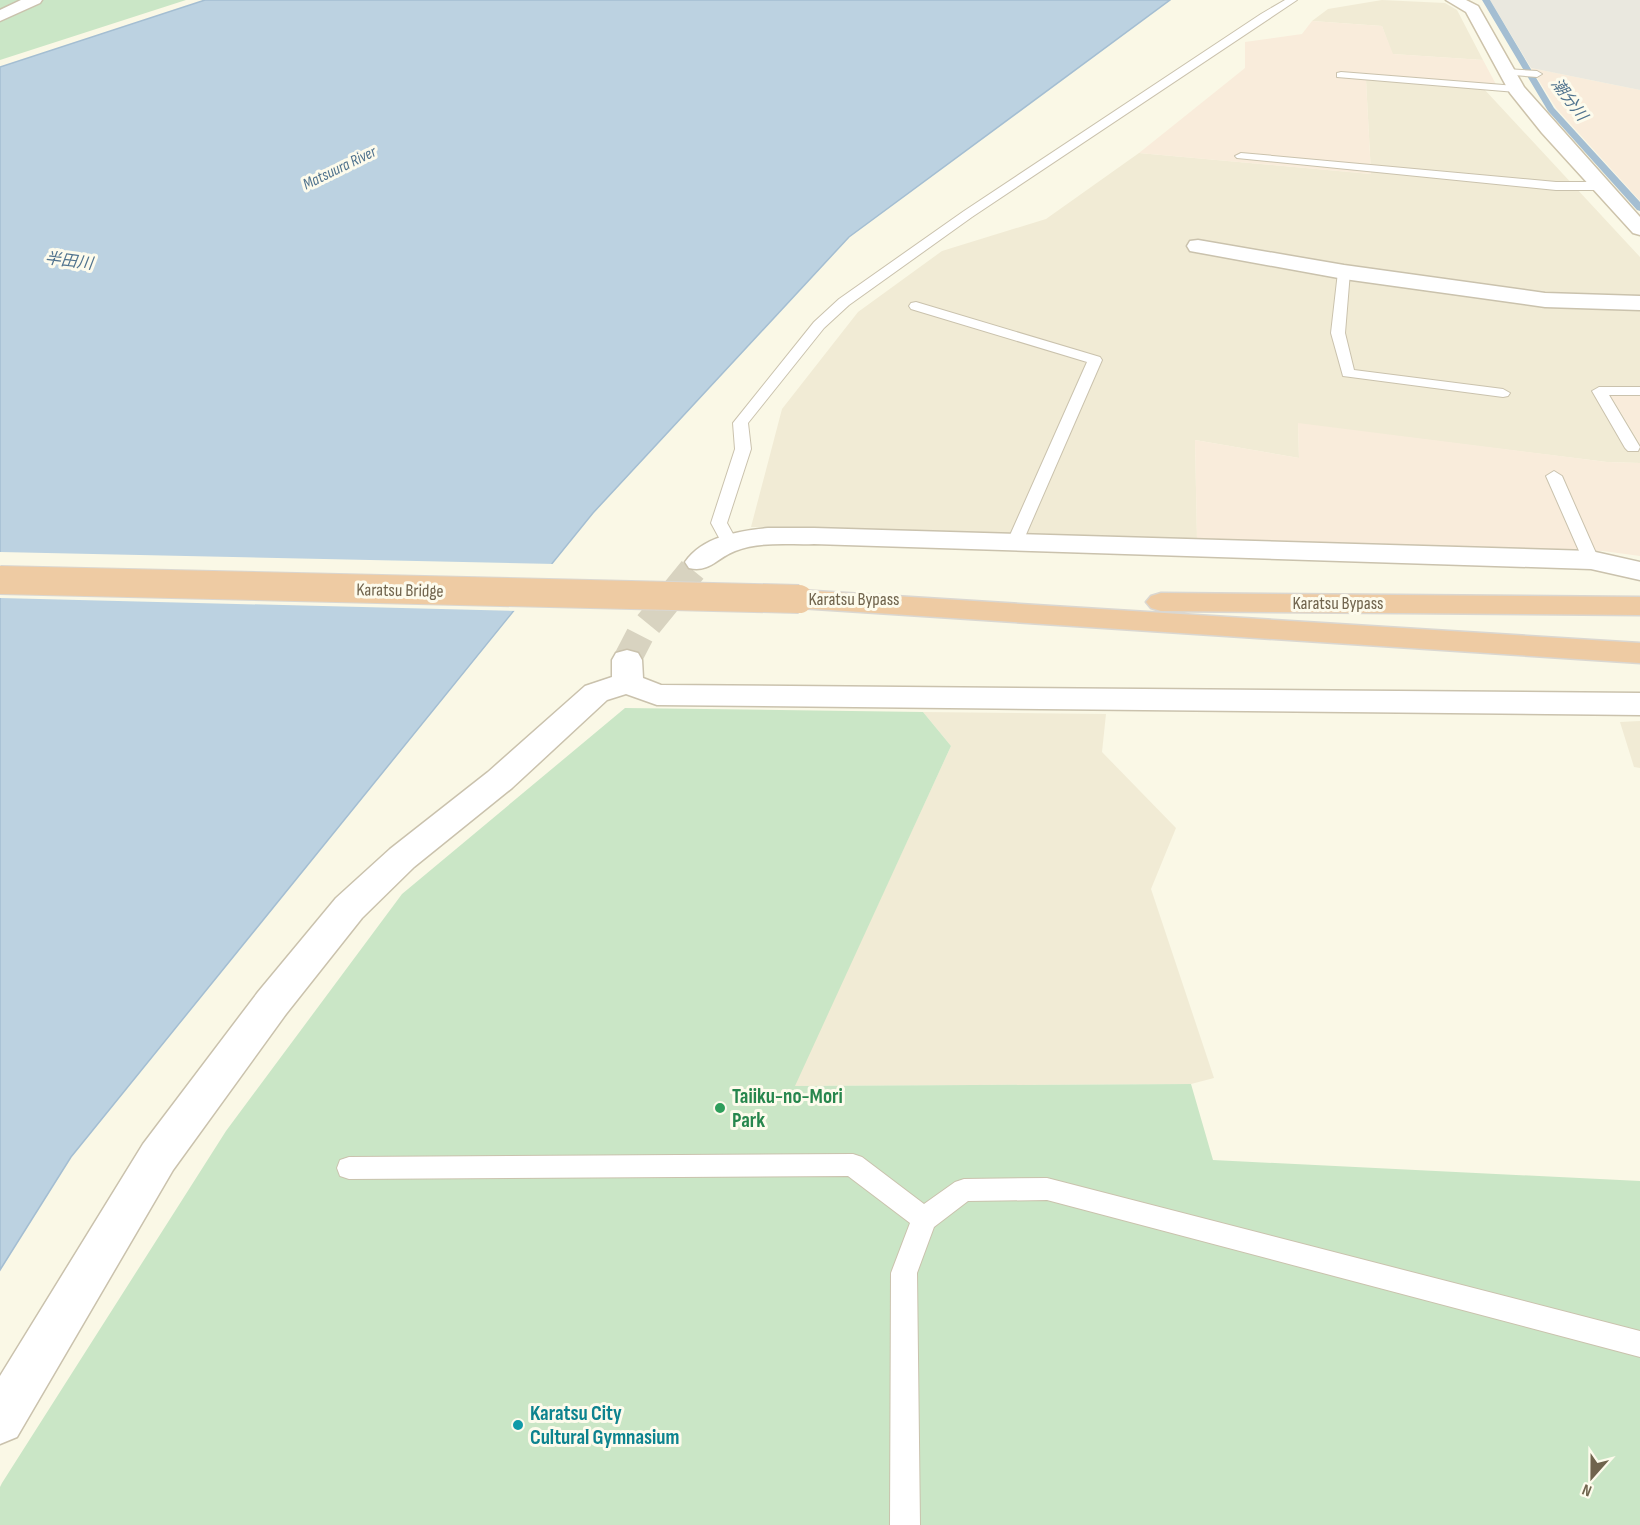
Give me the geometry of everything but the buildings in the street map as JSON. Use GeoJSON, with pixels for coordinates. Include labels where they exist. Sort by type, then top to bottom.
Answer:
{"type":"FeatureCollection","features":[{"type":"Feature","properties":{"kind":"highway","name":"Karatsu Bridge"},"geometry":{"type":"LineString","coordinates":[[0,580],[799,599]]}},
{"type":"Feature","properties":{"kind":"highway","name":"Karatsu Bypass"},"geometry":{"type":"LineString","coordinates":[[799,599],[1640,606]]}},
{"type":"Feature","properties":{"kind":"highway","name":"Karatsu Bypass"},"geometry":{"type":"LineString","coordinates":[[799,599],[1640,653]]}},
{"type":"Feature","properties":{"kind":"street"},"geometry":{"type":"LineString","coordinates":[[0,16],[34,0]]}},
{"type":"Feature","properties":{"kind":"street"},"geometry":{"type":"LineString","coordinates":[[1454,0],[1472,9],[1516,78],[1601,186],[1640,229]]}},
{"type":"Feature","properties":{"kind":"street"},"geometry":{"type":"LineString","coordinates":[[1198,246],[1344,272],[1545,300],[1640,303]]}},
{"type":"Feature","properties":{"kind":"street"},"geometry":{"type":"LineString","coordinates":[[699,562],[708,552],[730,543],[759,538],[814,536],[1591,560],[1640,571]]}},
{"type":"Feature","properties":{"kind":"street"},"geometry":{"type":"LineString","coordinates":[[0,1420],[158,1157],[272,1003],[349,908],[402,858],[500,780],[596,693],[628,671],[657,695],[1640,704]]}},
{"type":"Feature","properties":{"kind":"lane"},"geometry":{"type":"LineString","coordinates":[[730,543],[719,523],[743,449],[740,423],[819,325],[844,302],[968,214],[1264,16],[1292,0]]}},
{"type":"Feature","properties":{"kind":"lane"},"geometry":{"type":"LineString","coordinates":[[1341,75],[1516,78],[1537,74]]}},
{"type":"Feature","properties":{"kind":"lane"},"geometry":{"type":"LineString","coordinates":[[1241,156],[1556,186],[1601,186]]}},
{"type":"Feature","properties":{"kind":"lane"},"geometry":{"type":"LineString","coordinates":[[1344,272],[1338,333],[1348,373],[1503,393]]}},
{"type":"Feature","properties":{"kind":"lane"},"geometry":{"type":"LineString","coordinates":[[916,306],[1095,360],[1015,542]]}},
{"type":"Feature","properties":{"kind":"lane"},"geometry":{"type":"LineString","coordinates":[[1633,448],[1599,391],[1640,391]]}},
{"type":"Feature","properties":{"kind":"lane"},"geometry":{"type":"LineString","coordinates":[[1554,476],[1591,560]]}},
{"type":"Feature","properties":{"kind":"lane"},"geometry":{"type":"LineString","coordinates":[[350,1168],[853,1165],[924,1219]]}},
{"type":"Feature","properties":{"kind":"lane"},"geometry":{"type":"LineString","coordinates":[[905,1525],[904,1273],[924,1219],[964,1190],[1047,1189],[1640,1344]]}},
{"type":"Feature","properties":{"kind":"shaded area"},"geometry":{"type":"Polygon","coordinates":[[[1382,0],[1445,3],[1457,10],[1483,60],[1392,54],[1382,26],[1312,21],[1328,9],[1382,0]]]}},
{"type":"Feature","properties":{"kind":"shaded area"},"geometry":{"type":"Polygon","coordinates":[[[1490,0],[1640,0],[1640,90],[1531,68],[1490,0]]]}},
{"type":"Feature","properties":{"kind":"shaded area"},"geometry":{"type":"Polygon","coordinates":[[[1312,21],[1382,26],[1393,54],[1483,60],[1499,90],[1366,80],[1371,174],[1139,153],[1245,68],[1245,42],[1302,34],[1312,21]]]}},
{"type":"Feature","properties":{"kind":"shaded area"},"geometry":{"type":"Polygon","coordinates":[[[1531,68],[1640,90],[1640,201],[1556,108],[1531,68]]]}},
{"type":"Feature","properties":{"kind":"shaded area"},"geometry":{"type":"Polygon","coordinates":[[[1366,80],[1484,89],[1640,257],[1640,394],[1609,393],[1640,444],[1640,463],[1607,462],[1298,424],[1299,458],[1195,440],[1197,539],[751,527],[782,409],[858,312],[942,251],[1046,219],[1139,153],[1371,174],[1366,80]]]}},
{"type":"Feature","properties":{"kind":"shaded area"},"geometry":{"type":"Polygon","coordinates":[[[1609,393],[1640,394],[1640,444],[1609,393]]]}},
{"type":"Feature","properties":{"kind":"shaded area"},"geometry":{"type":"Polygon","coordinates":[[[1298,423],[1607,462],[1640,463],[1640,556],[1603,551],[1197,539],[1195,440],[1299,458],[1298,423]]]}},
{"type":"Feature","properties":{"kind":"shaded area"},"geometry":{"type":"Polygon","coordinates":[[[923,712],[1106,714],[1102,752],[1176,828],[1151,889],[1214,1078],[1191,1084],[794,1086],[951,746],[923,712]]]}},
{"type":"Feature","properties":{"kind":"shaded area"},"geometry":{"type":"Polygon","coordinates":[[[1640,721],[1640,768],[1634,767],[1620,722],[1640,721]]]}},
{"type":"Feature","properties":{"kind":"green space"},"geometry":{"type":"Polygon","coordinates":[[[0,0],[186,0],[0,60],[0,0]]]}},
{"type":"Feature","properties":{"kind":"green space","name":"Taiiku-no-Mori Park"},"geometry":{"type":"Polygon","coordinates":[[[625,708],[923,712],[951,746],[795,1086],[1191,1084],[1213,1160],[1640,1181],[1640,1525],[0,1525],[0,1487],[2,1483],[226,1131],[402,894],[625,708]]]}},
{"type":"Feature","properties":{"kind":"water"},"geometry":{"type":"Polygon","coordinates":[[[205,0],[1170,0],[849,237],[593,513],[71,1157],[0,1270],[0,67],[205,0]]]}},
{"type":"Feature","properties":{"kind":"pier"},"geometry":{"type":"Polygon","coordinates":[[[0,552],[555,564],[518,611],[0,598],[0,552]]]}},
{"type":"Feature","properties":{"kind":"waterway","name":"潮分川"},"geometry":{"type":"LineString","coordinates":[[1486,0],[1551,109],[1640,208]]}},
{"type":"Feature","properties":{"kind":"tunnel"},"geometry":{"type":"LineString","coordinates":[[627,660],[641,633],[699,562]]}},
{"type":"Feature","properties":{"kind":"place","name":"Taiiku-no-Mori Park"},"geometry":{"type":"Point","coordinates":[720,1108]}},
{"type":"Feature","properties":{"kind":"place","name":"Karatsu City Cultural Gymnasium"},"geometry":{"type":"Point","coordinates":[518,1425]}},
{"type":"Feature","properties":{"kind":"water label","name":"Matsuura River"},"geometry":{"type":"Point","coordinates":[339,167]}},
{"type":"Feature","properties":{"kind":"water label","name":"半田川"},"geometry":{"type":"Point","coordinates":[69,260]}}]}
